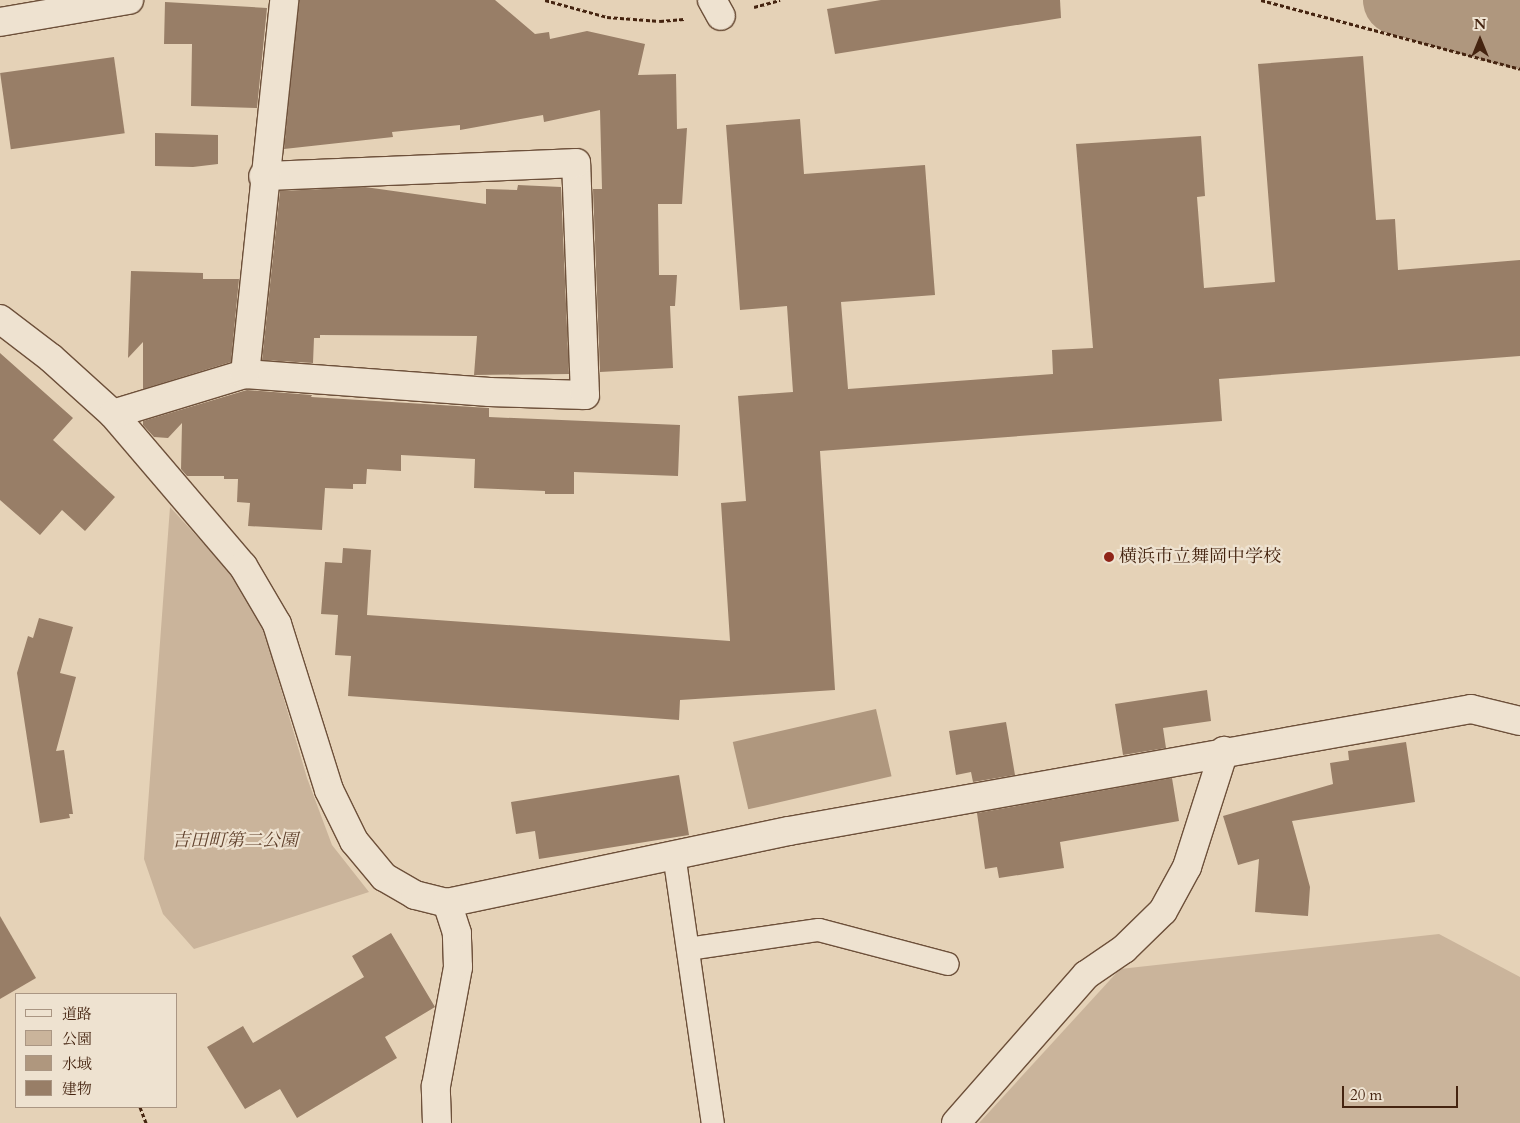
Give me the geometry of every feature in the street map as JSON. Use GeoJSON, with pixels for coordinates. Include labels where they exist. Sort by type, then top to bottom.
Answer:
{"type":"FeatureCollection","features":[{"type":"Feature","properties":{"kind":"street"},"geometry":{"type":"LineString","coordinates":[[0,22],[129,0]]}},
{"type":"Feature","properties":{"kind":"street"},"geometry":{"type":"LineString","coordinates":[[245,374],[263,176],[284,0]]}},
{"type":"Feature","properties":{"kind":"street"},"geometry":{"type":"LineString","coordinates":[[113,414],[245,374],[489,392],[585,395],[576,163],[263,176]]}},
{"type":"Feature","properties":{"kind":"street"},"geometry":{"type":"LineString","coordinates":[[0,318],[51,358],[113,414],[243,566],[277,624],[329,790],[354,842],[384,878],[415,895],[447,902],[674,854],[1224,751],[1471,709],[1520,722]]}},
{"type":"Feature","properties":{"kind":"street"},"geometry":{"type":"LineString","coordinates":[[956,1123],[1086,975],[1124,949],[1163,911],[1187,867],[1224,751]]}},
{"type":"Feature","properties":{"kind":"street"},"geometry":{"type":"LineString","coordinates":[[437,1123],[436,1086],[458,967],[457,933],[447,902]]}},
{"type":"Feature","properties":{"kind":"lane"},"geometry":{"type":"LineString","coordinates":[[674,854],[713,1123]]}},
{"type":"Feature","properties":{"kind":"lane"},"geometry":{"type":"LineString","coordinates":[[688,949],[819,930],[948,964]]}},
{"type":"Feature","properties":{"kind":"path"},"geometry":{"type":"LineString","coordinates":[[545,0],[607,17],[660,22],[715,6],[780,0]]}},
{"type":"Feature","properties":{"kind":"path"},"geometry":{"type":"LineString","coordinates":[[1261,0],[1520,69]]}},
{"type":"Feature","properties":{"kind":"path"},"geometry":{"type":"LineString","coordinates":[[140,1108],[146,1123]]}},
{"type":"Feature","properties":{"kind":"green space","name":"吉田町第二公園"},"geometry":{"type":"Polygon","coordinates":[[[170,507],[227,569],[262,624],[307,778],[332,845],[369,892],[194,949],[163,914],[144,859],[170,507]]]}},
{"type":"Feature","properties":{"kind":"green space"},"geometry":{"type":"Polygon","coordinates":[[[1439,934],[1520,977],[1520,1123],[979,1123],[1120,969],[1439,934]]]}},
{"type":"Feature","properties":{"kind":"water"},"geometry":{"type":"Polygon","coordinates":[[[876,709],[892,776],[748,809],[733,742],[876,709]]]}},
{"type":"Feature","properties":{"kind":"building"},"geometry":{"type":"Polygon","coordinates":[[[299,0],[495,0],[535,34],[549,32],[550,39],[587,31],[645,44],[638,75],[676,74],[677,129],[687,128],[682,204],[658,204],[659,275],[677,275],[675,306],[670,306],[673,368],[600,372],[593,189],[602,189],[600,110],[544,122],[543,115],[460,130],[460,125],[392,132],[393,137],[284,149],[299,0]]]}},
{"type":"Feature","properties":{"kind":"building"},"geometry":{"type":"Polygon","coordinates":[[[881,0],[1060,0],[1061,18],[835,54],[827,9],[881,0]]]}},
{"type":"Feature","properties":{"kind":"building"},"geometry":{"type":"Polygon","coordinates":[[[165,2],[267,8],[257,108],[191,106],[192,44],[164,44],[165,2]]]}},
{"type":"Feature","properties":{"kind":"building"},"geometry":{"type":"Polygon","coordinates":[[[1363,56],[1376,220],[1395,219],[1398,270],[1520,260],[1520,356],[1219,379],[1222,421],[820,451],[835,690],[680,700],[679,720],[348,696],[351,656],[335,655],[338,615],[321,614],[325,562],[342,563],[343,548],[371,550],[367,615],[730,641],[721,503],[746,501],[738,396],[793,392],[787,306],[740,310],[726,125],[800,119],[804,174],[925,165],[935,295],[841,302],[848,389],[1053,374],[1052,350],[1093,348],[1076,144],[1201,136],[1205,196],[1197,197],[1204,288],[1275,282],[1258,64],[1363,56]]]}},
{"type":"Feature","properties":{"kind":"building"},"geometry":{"type":"Polygon","coordinates":[[[114,57],[125,133],[11,149],[0,73],[114,57]]]}},
{"type":"Feature","properties":{"kind":"building"},"geometry":{"type":"Polygon","coordinates":[[[155,133],[218,135],[218,164],[193,167],[155,166],[155,133]]]}},
{"type":"Feature","properties":{"kind":"building"},"geometry":{"type":"Polygon","coordinates":[[[518,185],[561,187],[569,374],[474,375],[477,336],[320,335],[320,338],[314,338],[313,363],[262,360],[280,191],[365,187],[486,204],[486,189],[517,190],[518,185]]]}},
{"type":"Feature","properties":{"kind":"building"},"geometry":{"type":"Polygon","coordinates":[[[131,271],[203,273],[203,279],[239,279],[231,362],[143,389],[143,342],[128,358],[131,271]]]}},
{"type":"Feature","properties":{"kind":"building"},"geometry":{"type":"Polygon","coordinates":[[[0,353],[73,418],[53,440],[115,497],[85,531],[62,510],[40,535],[0,500],[0,353]]]}},
{"type":"Feature","properties":{"kind":"building"},"geometry":{"type":"Polygon","coordinates":[[[247,390],[312,395],[311,397],[489,408],[489,417],[680,425],[678,476],[574,472],[574,494],[545,494],[545,491],[474,488],[475,459],[401,455],[401,471],[367,469],[366,484],[353,484],[353,489],[325,488],[322,530],[248,526],[250,503],[237,502],[238,479],[224,479],[224,476],[187,476],[181,469],[182,423],[168,438],[154,437],[143,425],[143,421],[247,390]]]}},
{"type":"Feature","properties":{"kind":"building"},"geometry":{"type":"Polygon","coordinates":[[[39,618],[73,627],[60,673],[76,677],[56,751],[64,750],[73,814],[69,814],[70,818],[40,823],[17,673],[28,636],[33,638],[39,618]]]}},
{"type":"Feature","properties":{"kind":"building"},"geometry":{"type":"Polygon","coordinates":[[[1207,690],[1211,721],[1163,728],[1166,748],[1123,755],[1115,704],[1207,690]]]}},
{"type":"Feature","properties":{"kind":"building"},"geometry":{"type":"Polygon","coordinates":[[[1006,722],[1015,775],[973,782],[971,772],[956,775],[949,731],[1006,722]]]}},
{"type":"Feature","properties":{"kind":"building"},"geometry":{"type":"Polygon","coordinates":[[[1406,742],[1415,802],[1292,821],[1310,887],[1308,916],[1255,912],[1259,859],[1238,865],[1223,816],[1333,784],[1330,763],[1349,760],[1348,751],[1406,742]]]}},
{"type":"Feature","properties":{"kind":"building"},"geometry":{"type":"Polygon","coordinates":[[[679,775],[689,835],[539,859],[535,831],[516,834],[511,802],[679,775]]]}},
{"type":"Feature","properties":{"kind":"building"},"geometry":{"type":"Polygon","coordinates":[[[1172,778],[1179,821],[1060,842],[1064,868],[999,878],[997,867],[985,869],[977,813],[1172,778]]]}},
{"type":"Feature","properties":{"kind":"building"},"geometry":{"type":"Polygon","coordinates":[[[0,916],[36,978],[0,999],[0,916]]]}},
{"type":"Feature","properties":{"kind":"building"},"geometry":{"type":"Polygon","coordinates":[[[391,933],[435,1007],[385,1037],[397,1058],[297,1118],[280,1089],[245,1109],[207,1047],[243,1026],[253,1043],[364,977],[352,956],[391,933]]]}},
{"type":"Feature","properties":{"kind":"waterway"},"geometry":{"type":"LineString","coordinates":[[1398,0],[1520,34]]}},
{"type":"Feature","properties":{"kind":"place","name":"横浜市立舞岡中学校"},"geometry":{"type":"Point","coordinates":[1109,557]}}]}
